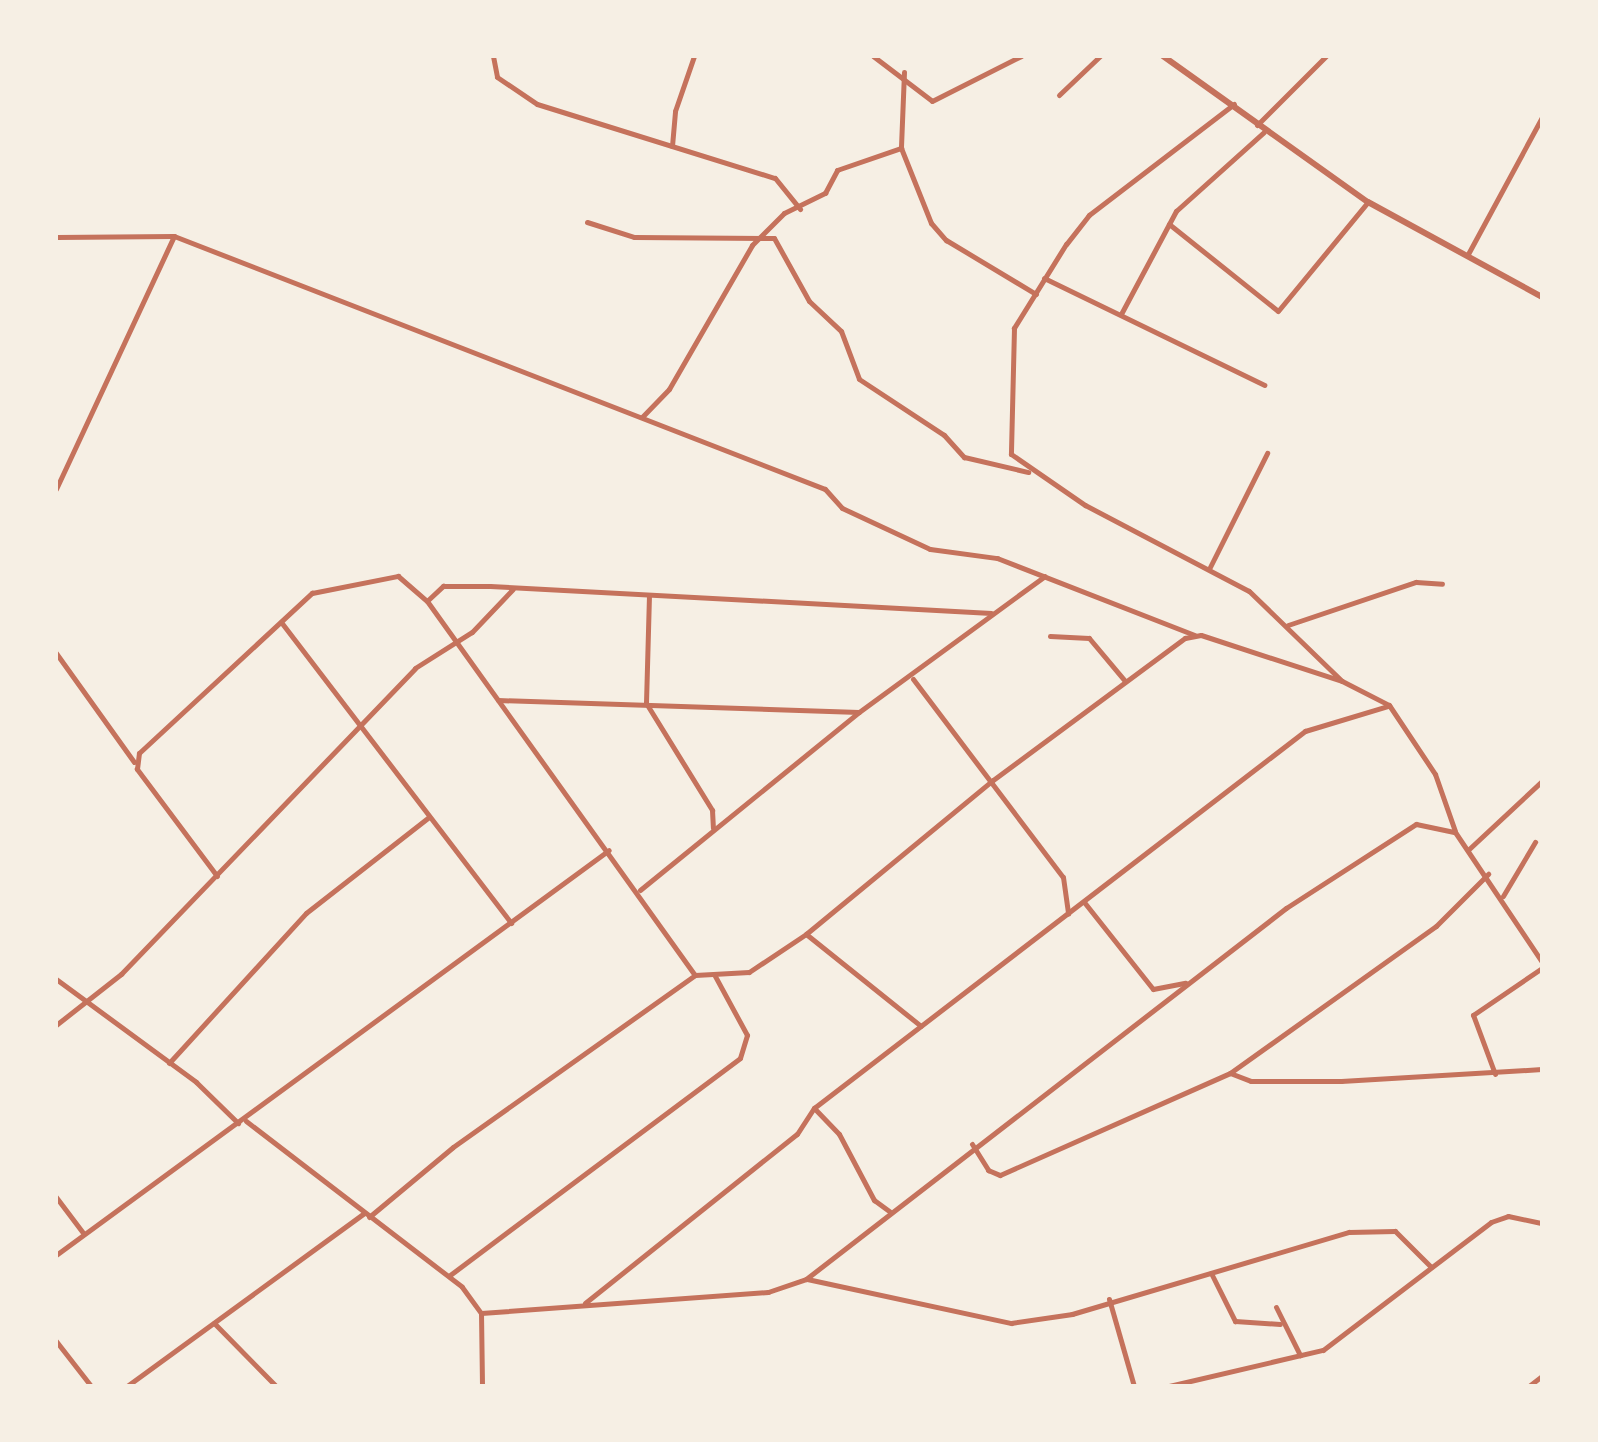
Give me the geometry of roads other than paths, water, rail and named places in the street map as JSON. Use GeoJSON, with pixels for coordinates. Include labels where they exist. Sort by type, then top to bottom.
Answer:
{"type":"FeatureCollection","features":[{"type":"Feature","properties":{"kind":"street"},"geometry":{"type":"LineString","coordinates":[[493,56],[497,77],[537,104],[775,178],[800,209]]}},
{"type":"Feature","properties":{"kind":"street"},"geometry":{"type":"LineString","coordinates":[[672,146],[675,111],[694,56]]}},
{"type":"Feature","properties":{"kind":"street"},"geometry":{"type":"LineString","coordinates":[[873,56],[904,72],[932,101],[1021,56]]}},
{"type":"Feature","properties":{"kind":"street"},"geometry":{"type":"LineString","coordinates":[[1059,95],[1100,56]]}},
{"type":"Feature","properties":{"kind":"street"},"geometry":{"type":"LineString","coordinates":[[1163,56],[1234,104],[1264,132],[1368,202],[1542,297]]}},
{"type":"Feature","properties":{"kind":"street"},"geometry":{"type":"LineString","coordinates":[[1257,125],[1326,56]]}},
{"type":"Feature","properties":{"kind":"street"},"geometry":{"type":"LineString","coordinates":[[904,72],[901,148],[940,236],[1036,294]]}},
{"type":"Feature","properties":{"kind":"street"},"geometry":{"type":"LineString","coordinates":[[1029,472],[1011,454],[1009,367],[1014,328],[1044,278],[1089,215],[1234,104]]}},
{"type":"Feature","properties":{"kind":"street"},"geometry":{"type":"LineString","coordinates":[[1468,254],[1542,117]]}},
{"type":"Feature","properties":{"kind":"street"},"geometry":{"type":"LineString","coordinates":[[1121,314],[1169,224],[1264,132]]}},
{"type":"Feature","properties":{"kind":"street"},"geometry":{"type":"LineString","coordinates":[[642,417],[669,389],[711,306],[784,213],[800,209],[825,193],[837,170],[901,148]]}},
{"type":"Feature","properties":{"kind":"street"},"geometry":{"type":"LineString","coordinates":[[1169,224],[1278,311],[1368,202]]}},
{"type":"Feature","properties":{"kind":"street"},"geometry":{"type":"LineString","coordinates":[[587,222],[634,237],[764,235],[780,243],[809,301],[841,331],[859,379],[944,435],[964,457],[1029,472],[1209,569],[1288,625],[1342,681]]}},
{"type":"Feature","properties":{"kind":"street"},"geometry":{"type":"LineString","coordinates":[[56,489],[174,236]]}},
{"type":"Feature","properties":{"kind":"street"},"geometry":{"type":"LineString","coordinates":[[56,237],[174,236],[825,489],[842,508],[930,549],[975,552],[1195,635],[1342,681],[1389,705],[1435,774],[1455,832],[1503,896],[1542,962]]}},
{"type":"Feature","properties":{"kind":"street"},"geometry":{"type":"LineString","coordinates":[[1044,278],[1264,385]]}},
{"type":"Feature","properties":{"kind":"street"},"geometry":{"type":"LineString","coordinates":[[1209,569],[1267,453]]}},
{"type":"Feature","properties":{"kind":"street"},"geometry":{"type":"LineString","coordinates":[[640,890],[859,712],[913,679],[991,613],[1045,576]]}},
{"type":"Feature","properties":{"kind":"street"},"geometry":{"type":"LineString","coordinates":[[134,762],[312,593],[369,578],[407,579],[427,601],[640,890],[695,975]]}},
{"type":"Feature","properties":{"kind":"street"},"geometry":{"type":"LineString","coordinates":[[1288,625],[1416,582],[1442,584]]}},
{"type":"Feature","properties":{"kind":"street"},"geometry":{"type":"LineString","coordinates":[[427,601],[443,586],[991,613]]}},
{"type":"Feature","properties":{"kind":"street"},"geometry":{"type":"LineString","coordinates":[[56,1025],[87,1003],[217,876],[362,729],[415,668],[498,611],[513,589]]}},
{"type":"Feature","properties":{"kind":"street"},"geometry":{"type":"LineString","coordinates":[[649,595],[646,703],[712,810],[713,829]]}},
{"type":"Feature","properties":{"kind":"street"},"geometry":{"type":"LineString","coordinates":[[281,622],[511,923]]}},
{"type":"Feature","properties":{"kind":"street"},"geometry":{"type":"LineString","coordinates":[[127,1386],[366,1215],[453,1147],[695,975],[714,976],[758,968],[806,934],[993,780],[1125,681],[1195,635]]}},
{"type":"Feature","properties":{"kind":"street"},"geometry":{"type":"LineString","coordinates":[[1050,636],[1089,638],[1125,681]]}},
{"type":"Feature","properties":{"kind":"street"},"geometry":{"type":"LineString","coordinates":[[56,653],[217,876]]}},
{"type":"Feature","properties":{"kind":"street"},"geometry":{"type":"LineString","coordinates":[[913,679],[993,780],[1063,877],[1068,914]]}},
{"type":"Feature","properties":{"kind":"street"},"geometry":{"type":"LineString","coordinates":[[497,700],[859,712]]}},
{"type":"Feature","properties":{"kind":"street"},"geometry":{"type":"LineString","coordinates":[[585,1303],[797,1134],[814,1108],[1315,725],[1389,705]]}},
{"type":"Feature","properties":{"kind":"street"},"geometry":{"type":"LineString","coordinates":[[1469,849],[1542,781]]}},
{"type":"Feature","properties":{"kind":"street"},"geometry":{"type":"LineString","coordinates":[[169,1063],[306,913],[429,817]]}},
{"type":"Feature","properties":{"kind":"street"},"geometry":{"type":"LineString","coordinates":[[481,1313],[768,1292],[806,1279],[972,1144],[1186,983],[1385,841],[1416,824],[1455,832]]}},
{"type":"Feature","properties":{"kind":"street"},"geometry":{"type":"LineString","coordinates":[[1503,896],[1535,842]]}},
{"type":"Feature","properties":{"kind":"street"},"geometry":{"type":"LineString","coordinates":[[56,1255],[238,1123],[246,1121],[609,850]]}},
{"type":"Feature","properties":{"kind":"street"},"geometry":{"type":"LineString","coordinates":[[972,1144],[988,1170],[1000,1175],[1230,1073],[1436,926],[1488,874]]}},
{"type":"Feature","properties":{"kind":"street"},"geometry":{"type":"LineString","coordinates":[[1084,902],[1153,989],[1186,983]]}},
{"type":"Feature","properties":{"kind":"street"},"geometry":{"type":"LineString","coordinates":[[806,934],[921,1026]]}},
{"type":"Feature","properties":{"kind":"street"},"geometry":{"type":"LineString","coordinates":[[1495,1074],[1473,1015],[1542,968]]}},
{"type":"Feature","properties":{"kind":"street"},"geometry":{"type":"LineString","coordinates":[[450,1275],[740,1058],[747,1035],[714,976]]}},
{"type":"Feature","properties":{"kind":"street"},"geometry":{"type":"LineString","coordinates":[[56,979],[169,1063],[238,1123]]}},
{"type":"Feature","properties":{"kind":"street"},"geometry":{"type":"LineString","coordinates":[[1230,1073],[1251,1081],[1495,1074],[1542,1069]]}},
{"type":"Feature","properties":{"kind":"street"},"geometry":{"type":"LineString","coordinates":[[814,1108],[845,1144],[874,1200],[889,1211]]}},
{"type":"Feature","properties":{"kind":"street"},"geometry":{"type":"LineString","coordinates":[[246,1121],[366,1215],[450,1275],[481,1313],[482,1386]]}},
{"type":"Feature","properties":{"kind":"street"},"geometry":{"type":"LineString","coordinates":[[56,1197],[84,1234]]}},
{"type":"Feature","properties":{"kind":"street"},"geometry":{"type":"LineString","coordinates":[[1169,1386],[1323,1350],[1491,1222],[1508,1216],[1542,1223]]}},
{"type":"Feature","properties":{"kind":"street"},"geometry":{"type":"LineString","coordinates":[[806,1279],[1011,1323],[1384,1228],[1407,1238],[1431,1267]]}},
{"type":"Feature","properties":{"kind":"street"},"geometry":{"type":"LineString","coordinates":[[1211,1273],[1235,1321],[1280,1324]]}},
{"type":"Feature","properties":{"kind":"street"},"geometry":{"type":"LineString","coordinates":[[1109,1299],[1134,1386]]}},
{"type":"Feature","properties":{"kind":"street"},"geometry":{"type":"LineString","coordinates":[[1276,1307],[1280,1324],[1301,1355]]}},
{"type":"Feature","properties":{"kind":"street"},"geometry":{"type":"LineString","coordinates":[[214,1323],[276,1386]]}},
{"type":"Feature","properties":{"kind":"street"},"geometry":{"type":"LineString","coordinates":[[56,1341],[91,1386]]}},
{"type":"Feature","properties":{"kind":"street"},"geometry":{"type":"LineString","coordinates":[[1529,1386],[1542,1376]]}}]}
